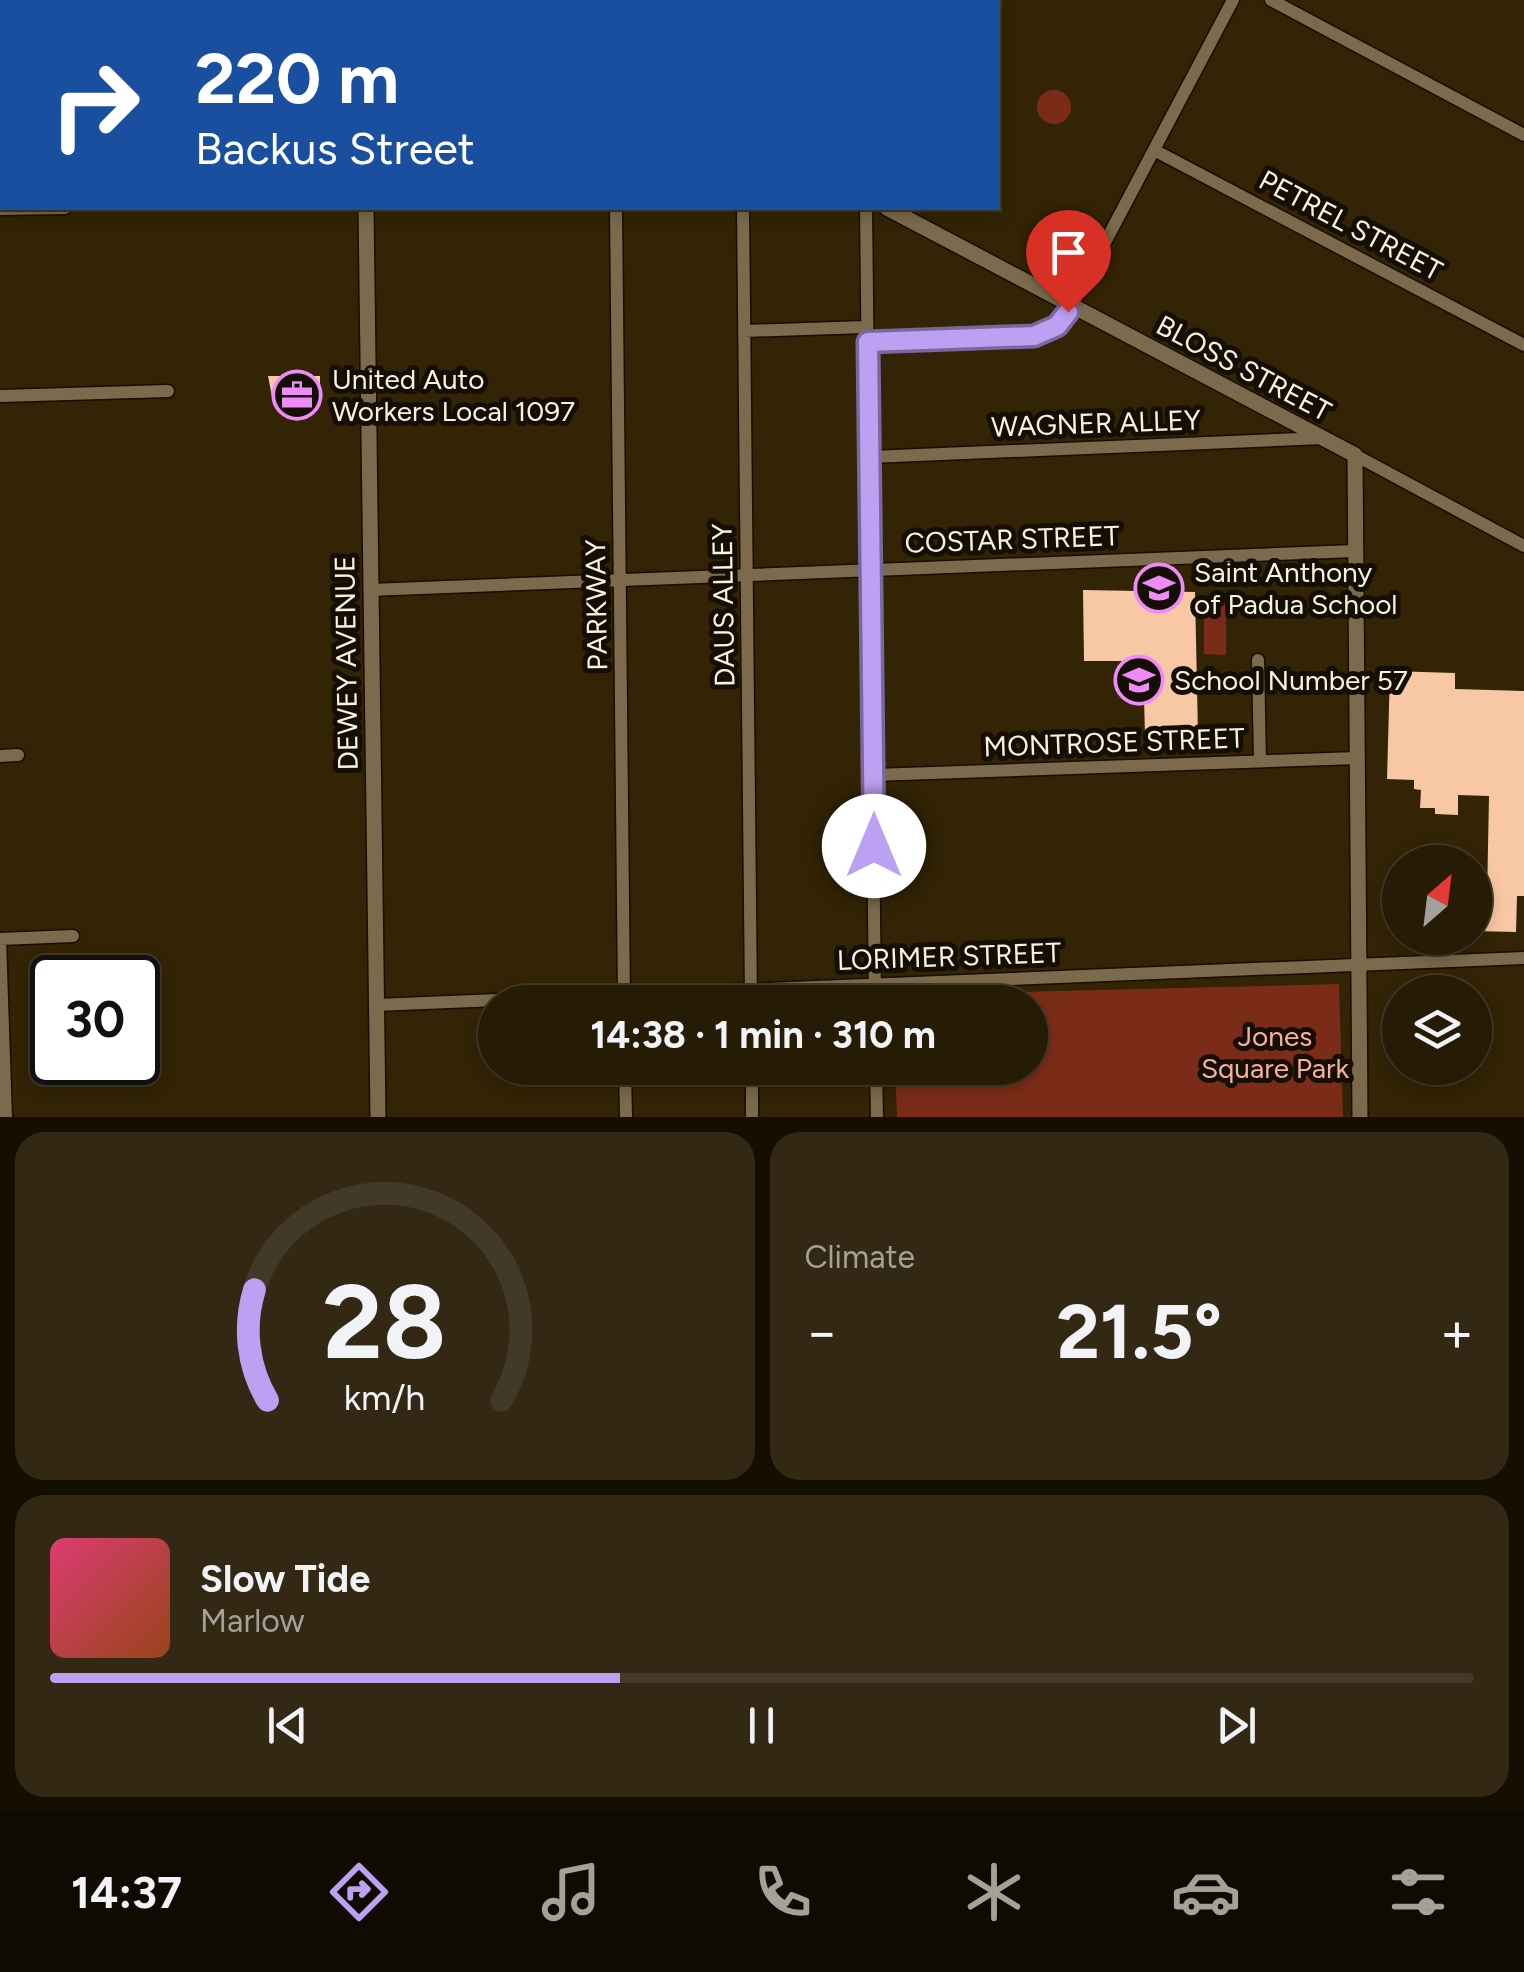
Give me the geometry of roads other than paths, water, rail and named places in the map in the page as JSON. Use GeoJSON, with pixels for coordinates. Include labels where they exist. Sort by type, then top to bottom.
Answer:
{"type":"FeatureCollection","features":[{"type":"Feature","properties":{"kind":"street"},"geometry":{"type":"LineString","coordinates":[[744,331],[1034,336],[1057,326],[1072,305],[1233,0]]}},
{"type":"Feature","properties":{"kind":"street"},"geometry":{"type":"LineString","coordinates":[[1270,0],[1524,135]]}},
{"type":"Feature","properties":{"kind":"street","name":"PETREL STREET"},"geometry":{"type":"LineString","coordinates":[[1154,150],[1524,344]]}},
{"type":"Feature","properties":{"kind":"street","name":"DEWEY AVENUE"},"geometry":{"type":"LineString","coordinates":[[366,210],[378,1117]]}},
{"type":"Feature","properties":{"kind":"street","name":"PARKWAY"},"geometry":{"type":"LineString","coordinates":[[616,210],[624,985]]}},
{"type":"Feature","properties":{"kind":"street","name":"DAUS ALLEY"},"geometry":{"type":"LineString","coordinates":[[743,210],[751,985]]}},
{"type":"Feature","properties":{"kind":"street"},"geometry":{"type":"LineString","coordinates":[[866,210],[874,984]]}},
{"type":"Feature","properties":{"kind":"street","name":"BLOSS STREET"},"geometry":{"type":"LineString","coordinates":[[891,210],[1524,546]]}},
{"type":"Feature","properties":{"kind":"street"},"geometry":{"type":"LineString","coordinates":[[0,396],[168,390]]}},
{"type":"Feature","properties":{"kind":"street","name":"WAGNER ALLEY"},"geometry":{"type":"LineString","coordinates":[[871,457],[1324,438]]}},
{"type":"Feature","properties":{"kind":"street"},"geometry":{"type":"LineString","coordinates":[[1355,455],[1360,1117]]}},
{"type":"Feature","properties":{"kind":"street","name":"COSTAR STREET"},"geometry":{"type":"LineString","coordinates":[[370,590],[1356,552]]}},
{"type":"Feature","properties":{"kind":"street"},"geometry":{"type":"LineString","coordinates":[[1258,660],[1260,762]]}},
{"type":"Feature","properties":{"kind":"street"},"geometry":{"type":"LineString","coordinates":[[0,756],[18,756]]}},
{"type":"Feature","properties":{"kind":"street","name":"MONTROSE STREET"},"geometry":{"type":"LineString","coordinates":[[874,775],[1357,758]]}},
{"type":"Feature","properties":{"kind":"street"},"geometry":{"type":"LineString","coordinates":[[6,1117],[0,939],[73,936]]}},
{"type":"Feature","properties":{"kind":"street","name":"LORIMER STREET"},"geometry":{"type":"LineString","coordinates":[[864,985],[1524,958]]}},
{"type":"Feature","properties":{"kind":"street","name":"LORIMER STREET"},"geometry":{"type":"LineString","coordinates":[[376,1005],[478,1002]]}},
{"type":"Feature","properties":{"kind":"street"},"geometry":{"type":"LineString","coordinates":[[626,1085],[626,1117]]}},
{"type":"Feature","properties":{"kind":"street"},"geometry":{"type":"LineString","coordinates":[[752,1085],[752,1117]]}},
{"type":"Feature","properties":{"kind":"street"},"geometry":{"type":"LineString","coordinates":[[876,1085],[877,1117]]}},
{"type":"Feature","properties":{"kind":"place","name":"United Auto Workers Local 1097"},"geometry":{"type":"Point","coordinates":[297,395]}},
{"type":"Feature","properties":{"kind":"place","name":"Saint Anthony of Padua School"},"geometry":{"type":"Point","coordinates":[1159,588]}},
{"type":"Feature","properties":{"kind":"place","name":"School Number 57"},"geometry":{"type":"Point","coordinates":[1139,680]}},
{"type":"Feature","properties":{"kind":"park label","name":"Jones Square Park"},"geometry":{"type":"Point","coordinates":[1275,1052]}}]}
